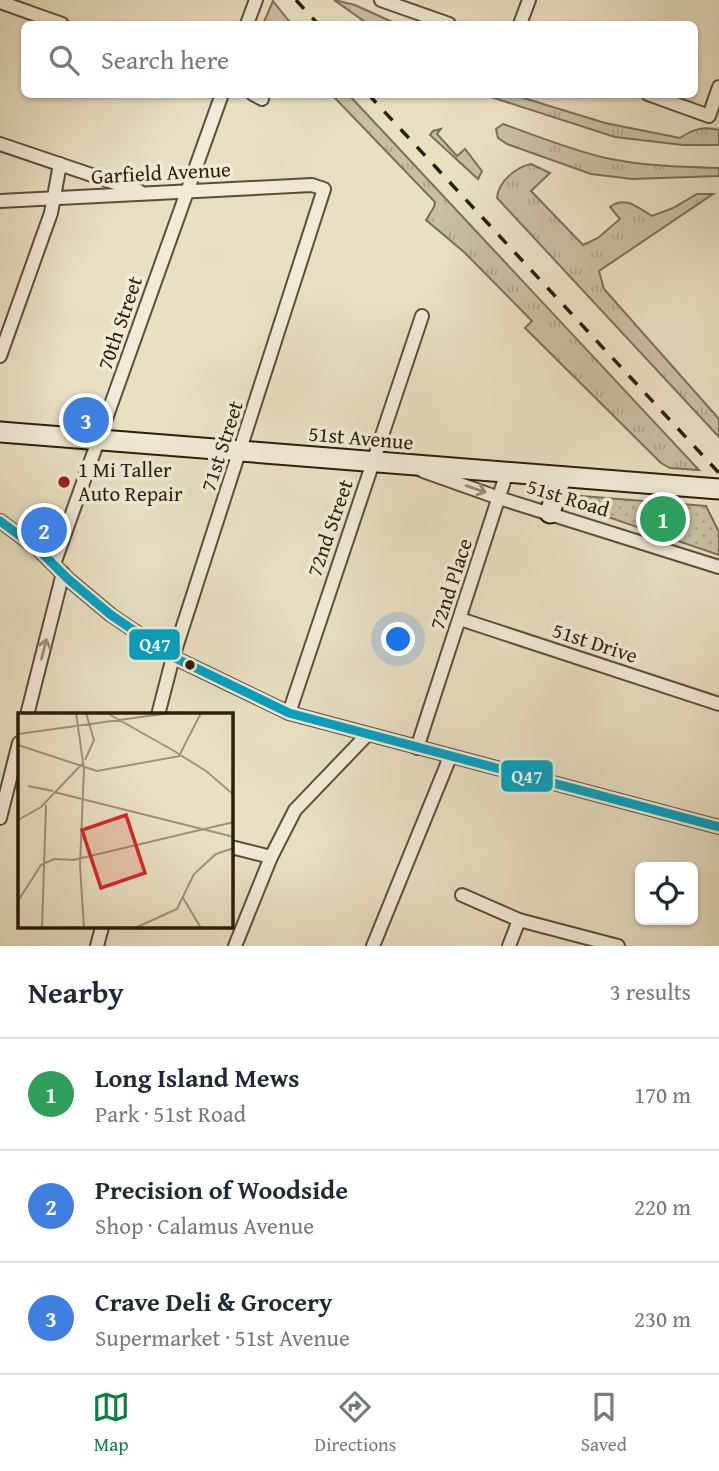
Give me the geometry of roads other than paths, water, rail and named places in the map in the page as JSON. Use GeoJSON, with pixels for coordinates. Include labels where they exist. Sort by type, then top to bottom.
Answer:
{"type":"FeatureCollection","features":[{"type":"Feature","properties":{"kind":"street"},"geometry":{"type":"LineString","coordinates":[[248,21],[256,0]]}},
{"type":"Feature","properties":{"kind":"street"},"geometry":{"type":"LineString","coordinates":[[381,0],[440,21]]}},
{"type":"Feature","properties":{"kind":"street"},"geometry":{"type":"LineString","coordinates":[[521,21],[529,0]]}},
{"type":"Feature","properties":{"kind":"street"},"geometry":{"type":"LineString","coordinates":[[0,2],[54,21]]}},
{"type":"Feature","properties":{"kind":"street"},"geometry":{"type":"LineString","coordinates":[[659,98],[709,116],[719,87]]}},
{"type":"Feature","properties":{"kind":"street","name":"70th Street"},"geometry":{"type":"LineString","coordinates":[[27,713],[58,568],[99,439],[221,98]]}},
{"type":"Feature","properties":{"kind":"street"},"geometry":{"type":"LineString","coordinates":[[0,144],[145,193]]}},
{"type":"Feature","properties":{"kind":"street"},"geometry":{"type":"LineString","coordinates":[[0,356],[51,213],[60,164]]}},
{"type":"Feature","properties":{"kind":"street","name":"Garfield Avenue"},"geometry":{"type":"LineString","coordinates":[[0,201],[312,185],[324,189]]}},
{"type":"Feature","properties":{"kind":"street","name":"71st Street"},"geometry":{"type":"LineString","coordinates":[[159,713],[173,657],[324,189]]}},
{"type":"Feature","properties":{"kind":"street","name":"72nd Street"},"geometry":{"type":"LineString","coordinates":[[289,713],[422,316]]}},
{"type":"Feature","properties":{"kind":"street","name":"51st Avenue"},"geometry":{"type":"LineString","coordinates":[[0,432],[719,489]]}},
{"type":"Feature","properties":{"kind":"street","name":"51st Road"},"geometry":{"type":"LineString","coordinates":[[406,465],[499,498],[719,567]]}},
{"type":"Feature","properties":{"kind":"street","name":"72nd Place"},"geometry":{"type":"LineString","coordinates":[[417,748],[507,472]]}},
{"type":"Feature","properties":{"kind":"street"},"geometry":{"type":"LineString","coordinates":[[550,513],[561,477]]}},
{"type":"Feature","properties":{"kind":"street"},"geometry":{"type":"LineString","coordinates":[[0,521],[38,549],[111,615],[173,657],[289,713],[719,827]]}},
{"type":"Feature","properties":{"kind":"street","name":"51st Drive"},"geometry":{"type":"LineString","coordinates":[[460,619],[719,704]]}},
{"type":"Feature","properties":{"kind":"street"},"geometry":{"type":"LineString","coordinates":[[235,946],[271,857],[295,810],[367,735]]}},
{"type":"Feature","properties":{"kind":"street"},"geometry":{"type":"LineString","coordinates":[[0,818],[18,748]]}},
{"type":"Feature","properties":{"kind":"street"},"geometry":{"type":"LineString","coordinates":[[373,946],[450,757]]}},
{"type":"Feature","properties":{"kind":"street"},"geometry":{"type":"LineString","coordinates":[[233,848],[271,857]]}},
{"type":"Feature","properties":{"kind":"street"},"geometry":{"type":"LineString","coordinates":[[462,895],[519,920],[618,946]]}},
{"type":"Feature","properties":{"kind":"street"},"geometry":{"type":"LineString","coordinates":[[509,946],[519,920]]}},
{"type":"Feature","properties":{"kind":"street"},"geometry":{"type":"LineString","coordinates":[[97,946],[102,928]]}},
{"type":"Feature","properties":{"kind":"railway"},"geometry":{"type":"LineString","coordinates":[[296,0],[315,21]]}},
{"type":"Feature","properties":{"kind":"railway"},"geometry":{"type":"LineString","coordinates":[[372,98],[719,473]]}},
{"type":"Feature","properties":{"kind":"place","name":"Crave Deli & Grocery"},"geometry":{"type":"Point","coordinates":[86,420]}},
{"type":"Feature","properties":{"kind":"place","name":"1 Mi Taller Auto Repair"},"geometry":{"type":"Point","coordinates":[64,482]}},
{"type":"Feature","properties":{"kind":"place","name":"Long Island Mews"},"geometry":{"type":"Point","coordinates":[663,519]}},
{"type":"Feature","properties":{"kind":"place","name":"Precision of Woodside"},"geometry":{"type":"Point","coordinates":[44,530]}}]}
